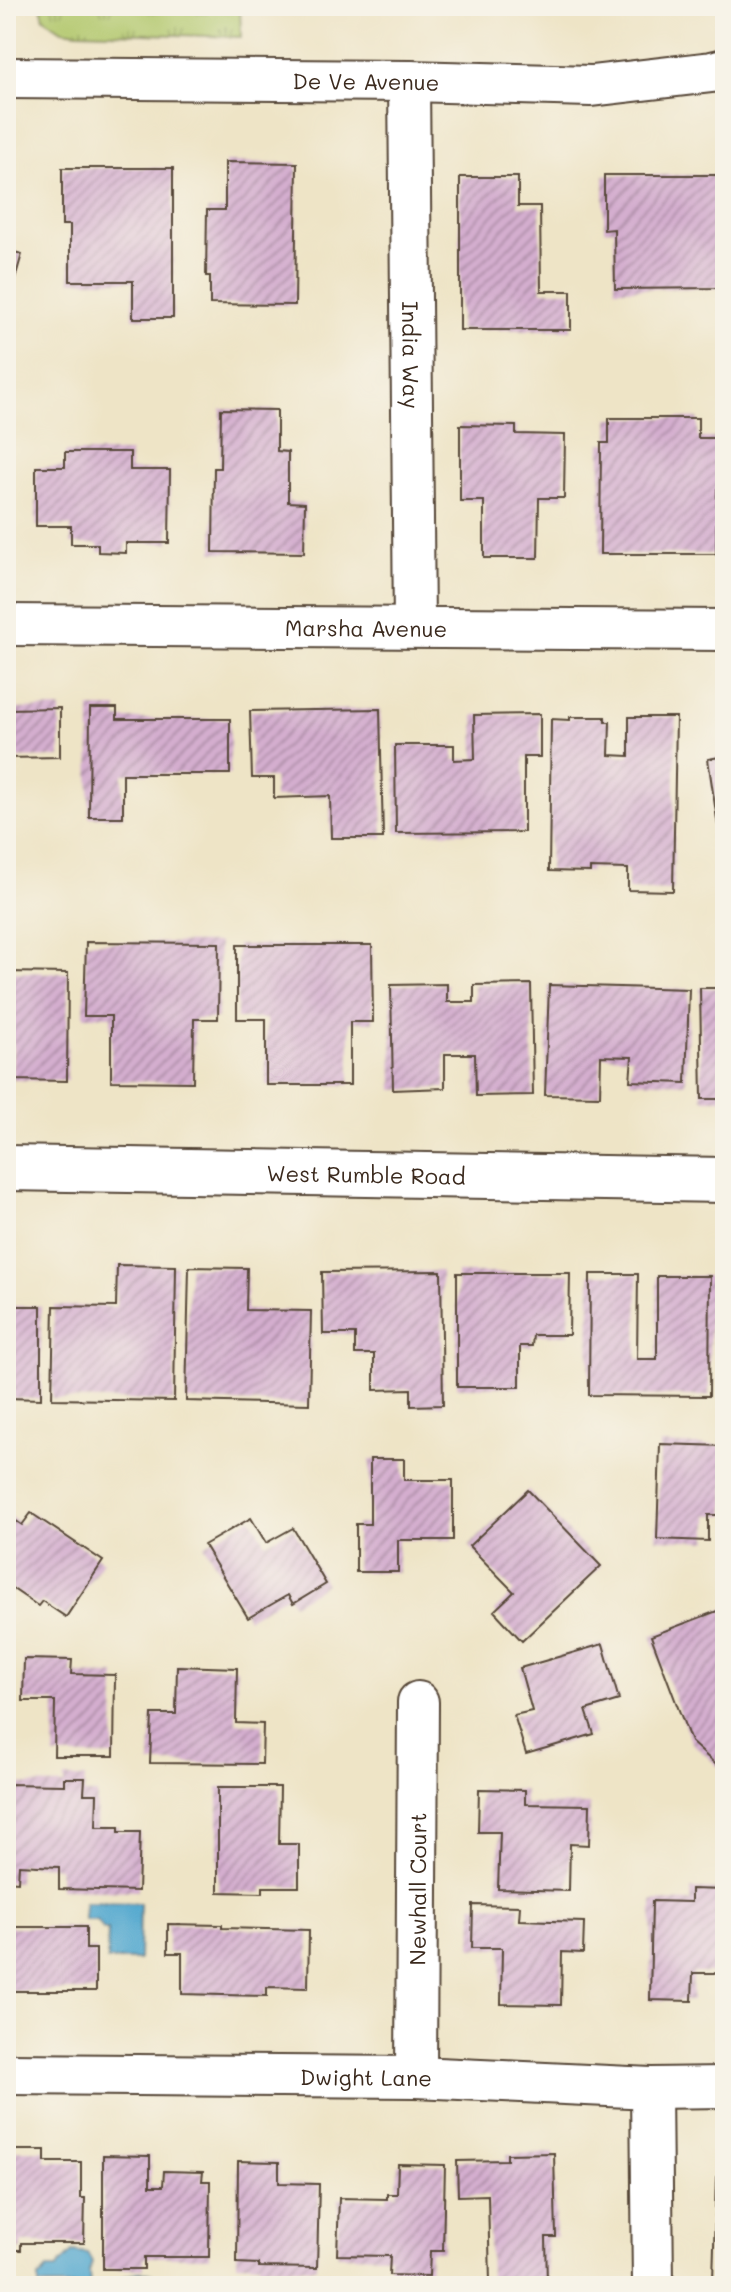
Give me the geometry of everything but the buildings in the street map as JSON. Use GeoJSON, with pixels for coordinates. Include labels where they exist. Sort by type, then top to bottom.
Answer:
{"type":"FeatureCollection","features":[{"type":"Feature","properties":{"kind":"street","name":"De Ve Avenue"},"geometry":{"type":"LineString","coordinates":[[6,78],[409,81],[591,86],[725,69]]}},
{"type":"Feature","properties":{"kind":"street","name":"India Way"},"geometry":{"type":"LineString","coordinates":[[409,81],[414,627]]}},
{"type":"Feature","properties":{"kind":"street","name":"Marsha Avenue"},"geometry":{"type":"LineString","coordinates":[[6,625],[725,630]]}},
{"type":"Feature","properties":{"kind":"street","name":"West Rumble Road"},"geometry":{"type":"LineString","coordinates":[[6,1168],[725,1180]]}},
{"type":"Feature","properties":{"kind":"street","name":"Newhall Court"},"geometry":{"type":"LineString","coordinates":[[416,2077],[418,1702]]}},
{"type":"Feature","properties":{"kind":"street","name":"Dwight Lane"},"geometry":{"type":"LineString","coordinates":[[6,2074],[416,2077],[651,2088],[725,2087]]}},
{"type":"Feature","properties":{"kind":"street"},"geometry":{"type":"LineString","coordinates":[[651,2088],[653,2286]]}},
{"type":"Feature","properties":{"kind":"green space"},"geometry":{"type":"Polygon","coordinates":[[[41,6],[240,6],[241,37],[62,30],[44,18],[41,6]]]}},
{"type":"Feature","properties":{"kind":"water"},"geometry":{"type":"Polygon","coordinates":[[[85,1902],[140,1903],[139,1960],[107,1960],[108,1930],[103,1929],[96,1920],[84,1920],[85,1902]]]}},
{"type":"Feature","properties":{"kind":"water"},"geometry":{"type":"Polygon","coordinates":[[[73,2251],[87,2253],[92,2262],[90,2286],[39,2286],[39,2278],[47,2269],[57,2269],[73,2251]]]}},
{"type":"Feature","properties":{"kind":"water"},"geometry":{"type":"Polygon","coordinates":[[[138,2272],[174,2279],[181,2286],[117,2286],[121,2278],[138,2272]]]}}]}
